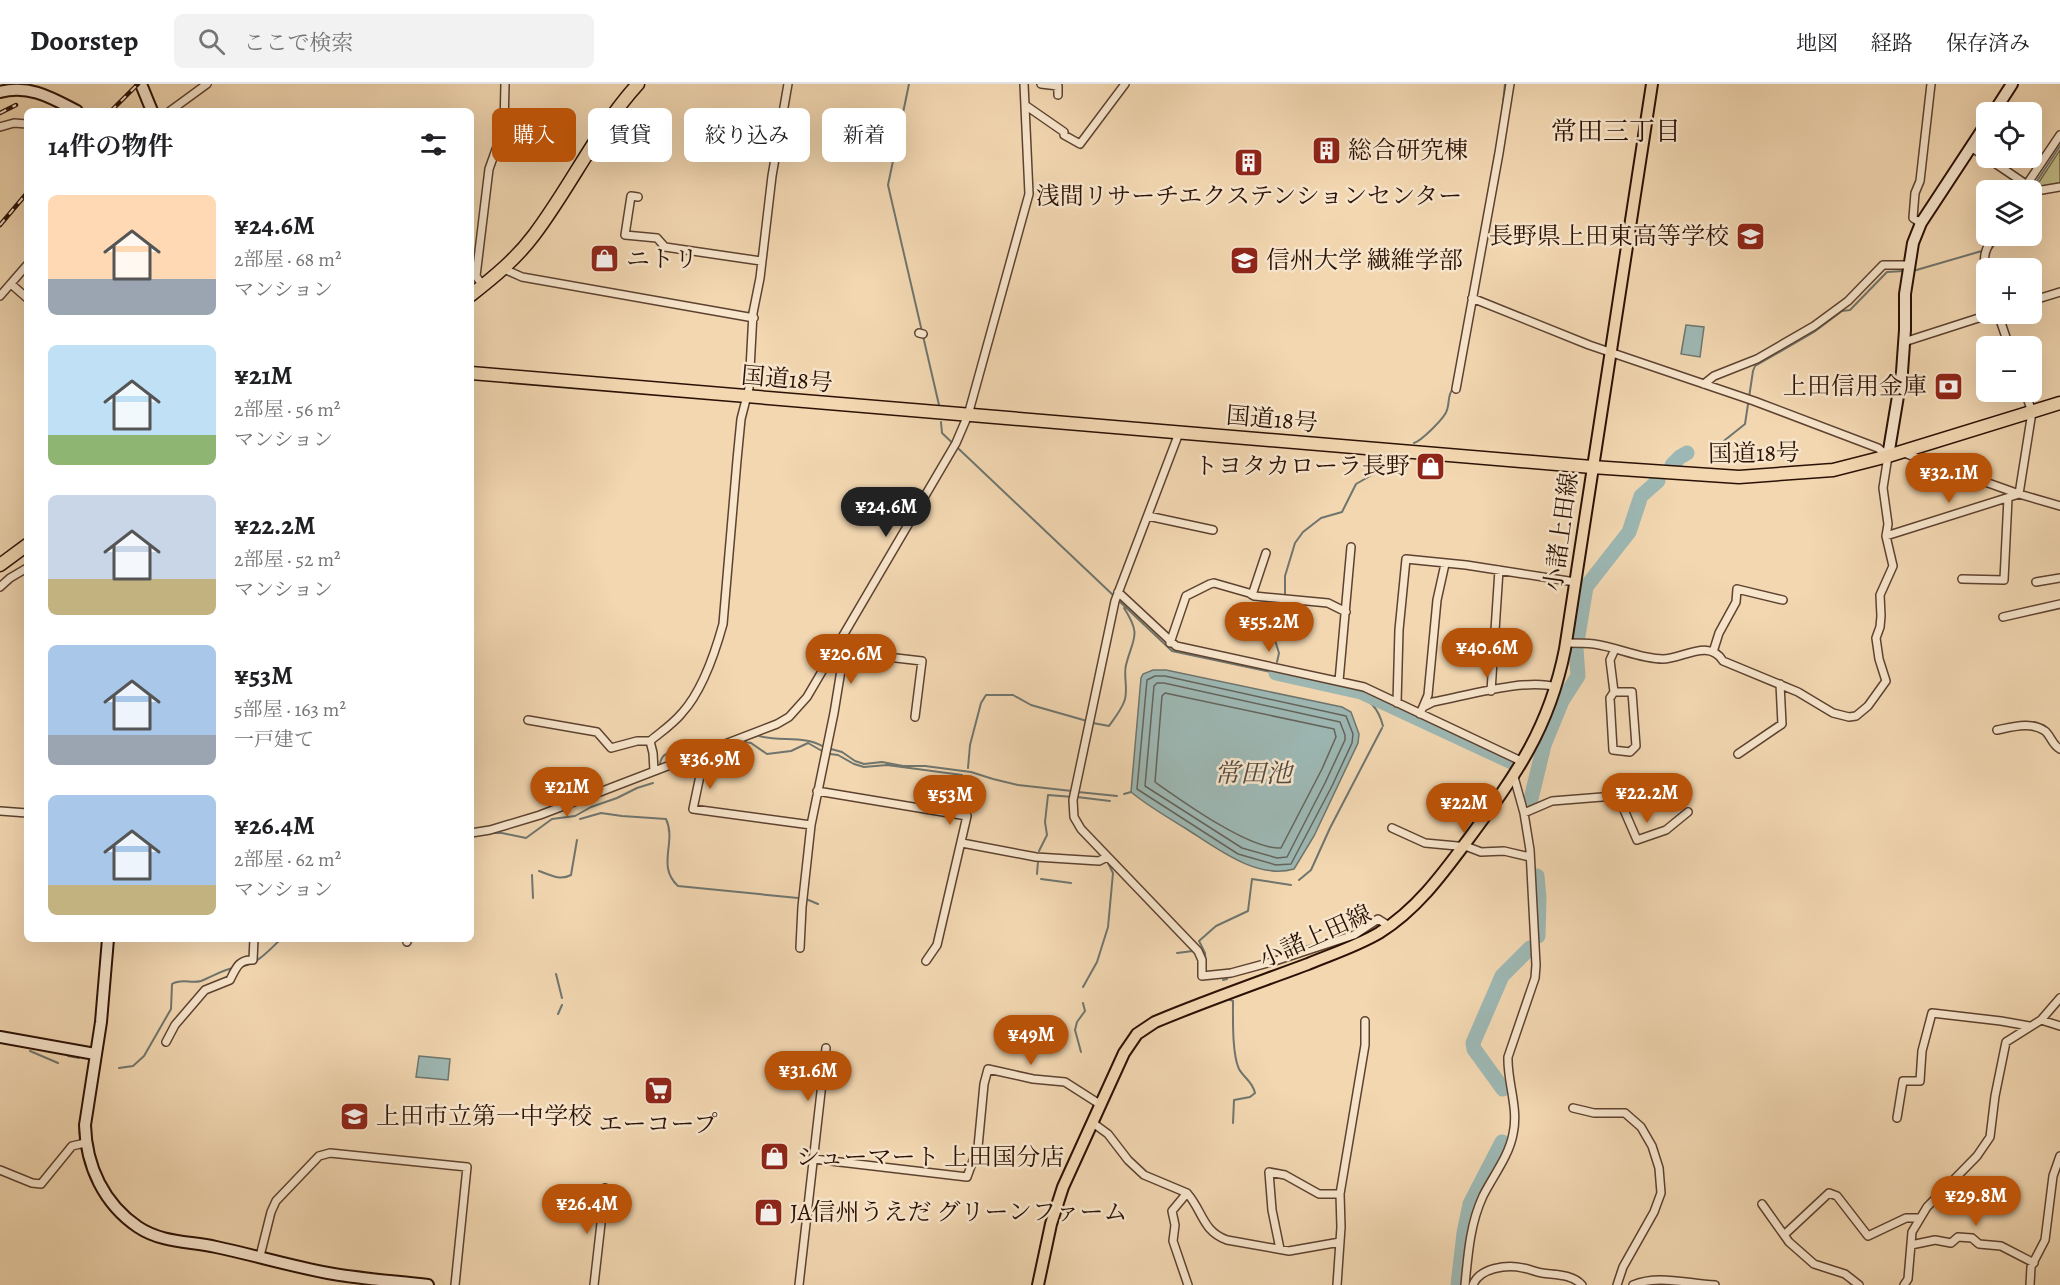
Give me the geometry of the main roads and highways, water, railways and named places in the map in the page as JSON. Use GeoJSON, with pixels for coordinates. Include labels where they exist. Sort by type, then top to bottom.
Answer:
{"type":"FeatureCollection","features":[{"type":"Feature","properties":{"kind":"highway"},"geometry":{"type":"LineString","coordinates":[[476,279],[504,269],[540,227],[614,113],[638,84]]}},
{"type":"Feature","properties":{"kind":"highway","name":"国道18号"},"geometry":{"type":"LineString","coordinates":[[474,374],[1592,467],[1739,477],[1833,470],[1902,452],[2060,403]]}},
{"type":"Feature","properties":{"kind":"highway"},"geometry":{"type":"LineString","coordinates":[[0,565],[24,546]]}},
{"type":"Feature","properties":{"kind":"main road","name":"小諸上田線"},"geometry":{"type":"LineString","coordinates":[[1038,1285],[1057,1204],[1073,1164],[1129,1044],[1137,1034],[1164,1018],[1352,946],[1389,926],[1412,908],[1439,879],[1523,762],[1547,714],[1566,643],[1652,84]]}},
{"type":"Feature","properties":{"kind":"water"},"geometry":{"type":"Polygon","coordinates":[[[1686,325],[1704,327],[1700,357],[1681,354],[1686,325]]]}},
{"type":"Feature","properties":{"kind":"water","name":"常田池"},"geometry":{"type":"Polygon","coordinates":[[[1153,670],[1166,670],[1342,707],[1351,712],[1359,734],[1358,743],[1314,836],[1294,869],[1265,870],[1236,860],[1131,792],[1141,678],[1143,674],[1153,670]]]}},
{"type":"Feature","properties":{"kind":"water"},"geometry":{"type":"Polygon","coordinates":[[[419,1056],[450,1059],[448,1080],[416,1077],[419,1056]]]}},
{"type":"Feature","properties":{"kind":"waterway"},"geometry":{"type":"LineString","coordinates":[[909,84],[888,185],[939,405]]}},
{"type":"Feature","properties":{"kind":"waterway"},"geometry":{"type":"LineString","coordinates":[[1502,113],[1505,84]]}},
{"type":"Feature","properties":{"kind":"waterway"},"geometry":{"type":"LineString","coordinates":[[1457,367],[1501,122]]}},
{"type":"Feature","properties":{"kind":"waterway"},"geometry":{"type":"LineString","coordinates":[[2038,180],[2060,146]]}},
{"type":"Feature","properties":{"kind":"waterway"},"geometry":{"type":"LineString","coordinates":[[1913,271],[1994,246]]}},
{"type":"Feature","properties":{"kind":"waterway"},"geometry":{"type":"LineString","coordinates":[[1715,448],[1745,424],[1755,366],[1814,332],[1842,311],[1850,310],[1887,272],[1904,271]]}},
{"type":"Feature","properties":{"kind":"waterway"},"geometry":{"type":"LineString","coordinates":[[1414,443],[1432,429],[1445,414],[1453,388]]}},
{"type":"Feature","properties":{"kind":"waterway"},"geometry":{"type":"LineString","coordinates":[[941,422],[942,433],[1114,596]]}},
{"type":"Feature","properties":{"kind":"waterway"},"geometry":{"type":"LineString","coordinates":[[1672,465],[1687,453]]}},
{"type":"Feature","properties":{"kind":"waterway"},"geometry":{"type":"LineString","coordinates":[[1277,662],[1279,653],[1273,634],[1285,600],[1285,576],[1295,543],[1303,532],[1321,518],[1342,512],[1356,484],[1384,468],[1405,461]]}},
{"type":"Feature","properties":{"kind":"waterway"},"geometry":{"type":"LineString","coordinates":[[1531,799],[1544,745],[1562,701],[1578,676],[1576,648],[1586,587],[1629,532],[1641,496],[1658,481]]}},
{"type":"Feature","properties":{"kind":"waterway"},"geometry":{"type":"LineString","coordinates":[[1118,600],[1172,651],[1276,673]]}},
{"type":"Feature","properties":{"kind":"waterway"},"geometry":{"type":"LineString","coordinates":[[1093,723],[1109,726],[1125,698],[1125,669],[1134,631],[1130,617],[1124,608]]}},
{"type":"Feature","properties":{"kind":"waterway"},"geometry":{"type":"LineString","coordinates":[[1276,673],[1361,692],[1516,764]]}},
{"type":"Feature","properties":{"kind":"waterway"},"geometry":{"type":"LineString","coordinates":[[1349,689],[1366,699],[1374,707],[1383,726]]}},
{"type":"Feature","properties":{"kind":"waterway"},"geometry":{"type":"LineString","coordinates":[[968,768],[970,745],[981,703],[986,695],[1013,695],[1031,705],[1087,721]]}},
{"type":"Feature","properties":{"kind":"waterway"},"geometry":{"type":"LineString","coordinates":[[1299,880],[1311,870],[1382,728]]}},
{"type":"Feature","properties":{"kind":"waterway"},"geometry":{"type":"LineString","coordinates":[[744,743],[757,736]]}},
{"type":"Feature","properties":{"kind":"waterway"},"geometry":{"type":"LineString","coordinates":[[759,736],[809,741],[824,747]]}},
{"type":"Feature","properties":{"kind":"waterway"},"geometry":{"type":"LineString","coordinates":[[660,764],[661,759],[671,752],[695,747],[702,741],[713,745]]}},
{"type":"Feature","properties":{"kind":"waterway"},"geometry":{"type":"LineString","coordinates":[[725,748],[731,749],[745,742],[751,743],[767,754],[791,751],[808,743],[822,751]]}},
{"type":"Feature","properties":{"kind":"waterway"},"geometry":{"type":"LineString","coordinates":[[831,749],[842,752],[864,764],[882,762],[903,766],[925,766],[971,772],[1018,785],[1072,791]]}},
{"type":"Feature","properties":{"kind":"waterway"},"geometry":{"type":"LineString","coordinates":[[830,754],[838,755],[864,767],[887,765],[962,775]]}},
{"type":"Feature","properties":{"kind":"waterway"},"geometry":{"type":"LineString","coordinates":[[962,809],[967,780]]}},
{"type":"Feature","properties":{"kind":"waterway"},"geometry":{"type":"LineString","coordinates":[[488,833],[502,833],[526,838],[552,819],[575,816],[591,807],[653,783]]}},
{"type":"Feature","properties":{"kind":"waterway"},"geometry":{"type":"LineString","coordinates":[[1078,792],[1117,796]]}},
{"type":"Feature","properties":{"kind":"waterway"},"geometry":{"type":"LineString","coordinates":[[1124,794],[1131,792]]}},
{"type":"Feature","properties":{"kind":"waterway"},"geometry":{"type":"LineString","coordinates":[[1039,851],[1047,835],[1045,822],[1048,795],[1073,797]]}},
{"type":"Feature","properties":{"kind":"waterway"},"geometry":{"type":"LineString","coordinates":[[1077,797],[1110,801]]}},
{"type":"Feature","properties":{"kind":"waterway"},"geometry":{"type":"LineString","coordinates":[[580,819],[601,813],[666,819],[669,828],[668,870],[678,886],[798,898]]}},
{"type":"Feature","properties":{"kind":"waterway"},"geometry":{"type":"LineString","coordinates":[[539,871],[551,876],[571,875],[577,840]]}},
{"type":"Feature","properties":{"kind":"waterway"},"geometry":{"type":"LineString","coordinates":[[1037,874],[1038,861]]}},
{"type":"Feature","properties":{"kind":"waterway"},"geometry":{"type":"LineString","coordinates":[[1083,987],[1097,962],[1108,927],[1113,873],[1108,863]]}},
{"type":"Feature","properties":{"kind":"waterway"},"geometry":{"type":"LineString","coordinates":[[532,875],[533,898]]}},
{"type":"Feature","properties":{"kind":"waterway"},"geometry":{"type":"LineString","coordinates":[[1537,876],[1538,936]]}},
{"type":"Feature","properties":{"kind":"waterway"},"geometry":{"type":"LineString","coordinates":[[1041,879],[1071,883]]}},
{"type":"Feature","properties":{"kind":"waterway"},"geometry":{"type":"LineString","coordinates":[[1206,969],[1205,953],[1199,941],[1216,926],[1248,911],[1252,879],[1291,885]]}},
{"type":"Feature","properties":{"kind":"waterway"},"geometry":{"type":"LineString","coordinates":[[806,899],[818,904]]}},
{"type":"Feature","properties":{"kind":"waterway"},"geometry":{"type":"LineString","coordinates":[[239,967],[257,960],[278,942]]}},
{"type":"Feature","properties":{"kind":"waterway"},"geometry":{"type":"LineString","coordinates":[[1503,1089],[1474,1049],[1473,1043],[1502,976],[1530,948]]}},
{"type":"Feature","properties":{"kind":"waterway"},"geometry":{"type":"LineString","coordinates":[[1177,953],[1193,951]]}},
{"type":"Feature","properties":{"kind":"waterway"},"geometry":{"type":"LineString","coordinates":[[119,1068],[133,1066],[144,1056],[171,1009],[172,984],[179,981],[201,981],[233,968]]}},
{"type":"Feature","properties":{"kind":"waterway"},"geometry":{"type":"LineString","coordinates":[[556,974],[562,998]]}},
{"type":"Feature","properties":{"kind":"waterway"},"geometry":{"type":"LineString","coordinates":[[1223,980],[1227,979]]}},
{"type":"Feature","properties":{"kind":"waterway"},"geometry":{"type":"LineString","coordinates":[[1228,999],[1233,1001],[1233,1036],[1237,1063],[1255,1093],[1250,1097],[1234,1100],[1233,1123]]}},
{"type":"Feature","properties":{"kind":"waterway"},"geometry":{"type":"LineString","coordinates":[[1081,1052],[1075,1030],[1077,1022],[1085,1011],[1083,1003]]}},
{"type":"Feature","properties":{"kind":"waterway"},"geometry":{"type":"LineString","coordinates":[[558,1014],[562,1005]]}},
{"type":"Feature","properties":{"kind":"waterway"},"geometry":{"type":"LineString","coordinates":[[30,1051],[58,1063]]}},
{"type":"Feature","properties":{"kind":"waterway"},"geometry":{"type":"LineString","coordinates":[[68,1056],[79,1058]]}},
{"type":"Feature","properties":{"kind":"waterway"},"geometry":{"type":"LineString","coordinates":[[1458,1285],[1470,1204],[1502,1142]]}},
{"type":"Feature","properties":{"kind":"railway"},"geometry":{"type":"LineString","coordinates":[[114,108],[138,84]]}},
{"type":"Feature","properties":{"kind":"railway"},"geometry":{"type":"LineString","coordinates":[[0,113],[16,105]]}},
{"type":"Feature","properties":{"kind":"railway"},"geometry":{"type":"LineString","coordinates":[[0,225],[24,197]]}},
{"type":"Feature","properties":{"kind":"place","name":"総合研究棟"},"geometry":{"type":"Point","coordinates":[1327,150]}},
{"type":"Feature","properties":{"kind":"place","name":"浅間リサーチエクステンションセンター"},"geometry":{"type":"Point","coordinates":[1249,163]}},
{"type":"Feature","properties":{"kind":"place","name":"長野県上田東高等学校"},"geometry":{"type":"Point","coordinates":[1750,236]}},
{"type":"Feature","properties":{"kind":"place","name":"ニトリ"},"geometry":{"type":"Point","coordinates":[605,259]}},
{"type":"Feature","properties":{"kind":"place","name":"信州大学 繊維学部"},"geometry":{"type":"Point","coordinates":[1245,260]}},
{"type":"Feature","properties":{"kind":"place","name":"上田信用金庫"},"geometry":{"type":"Point","coordinates":[1948,386]}},
{"type":"Feature","properties":{"kind":"place","name":"トヨタカローラ長野"},"geometry":{"type":"Point","coordinates":[1431,466]}},
{"type":"Feature","properties":{"kind":"place","name":"エーコープ"},"geometry":{"type":"Point","coordinates":[658,1091]}},
{"type":"Feature","properties":{"kind":"place","name":"上田市立第一中学校"},"geometry":{"type":"Point","coordinates":[355,1116]}},
{"type":"Feature","properties":{"kind":"place","name":"シューマート 上田国分店"},"geometry":{"type":"Point","coordinates":[775,1157]}},
{"type":"Feature","properties":{"kind":"place","name":"JA信州うえだ グリーンファーム"},"geometry":{"type":"Point","coordinates":[769,1212]}},
{"type":"Feature","properties":{"kind":"district","name":"常田三丁目"},"geometry":{"type":"Point","coordinates":[1616,131]}}]}
